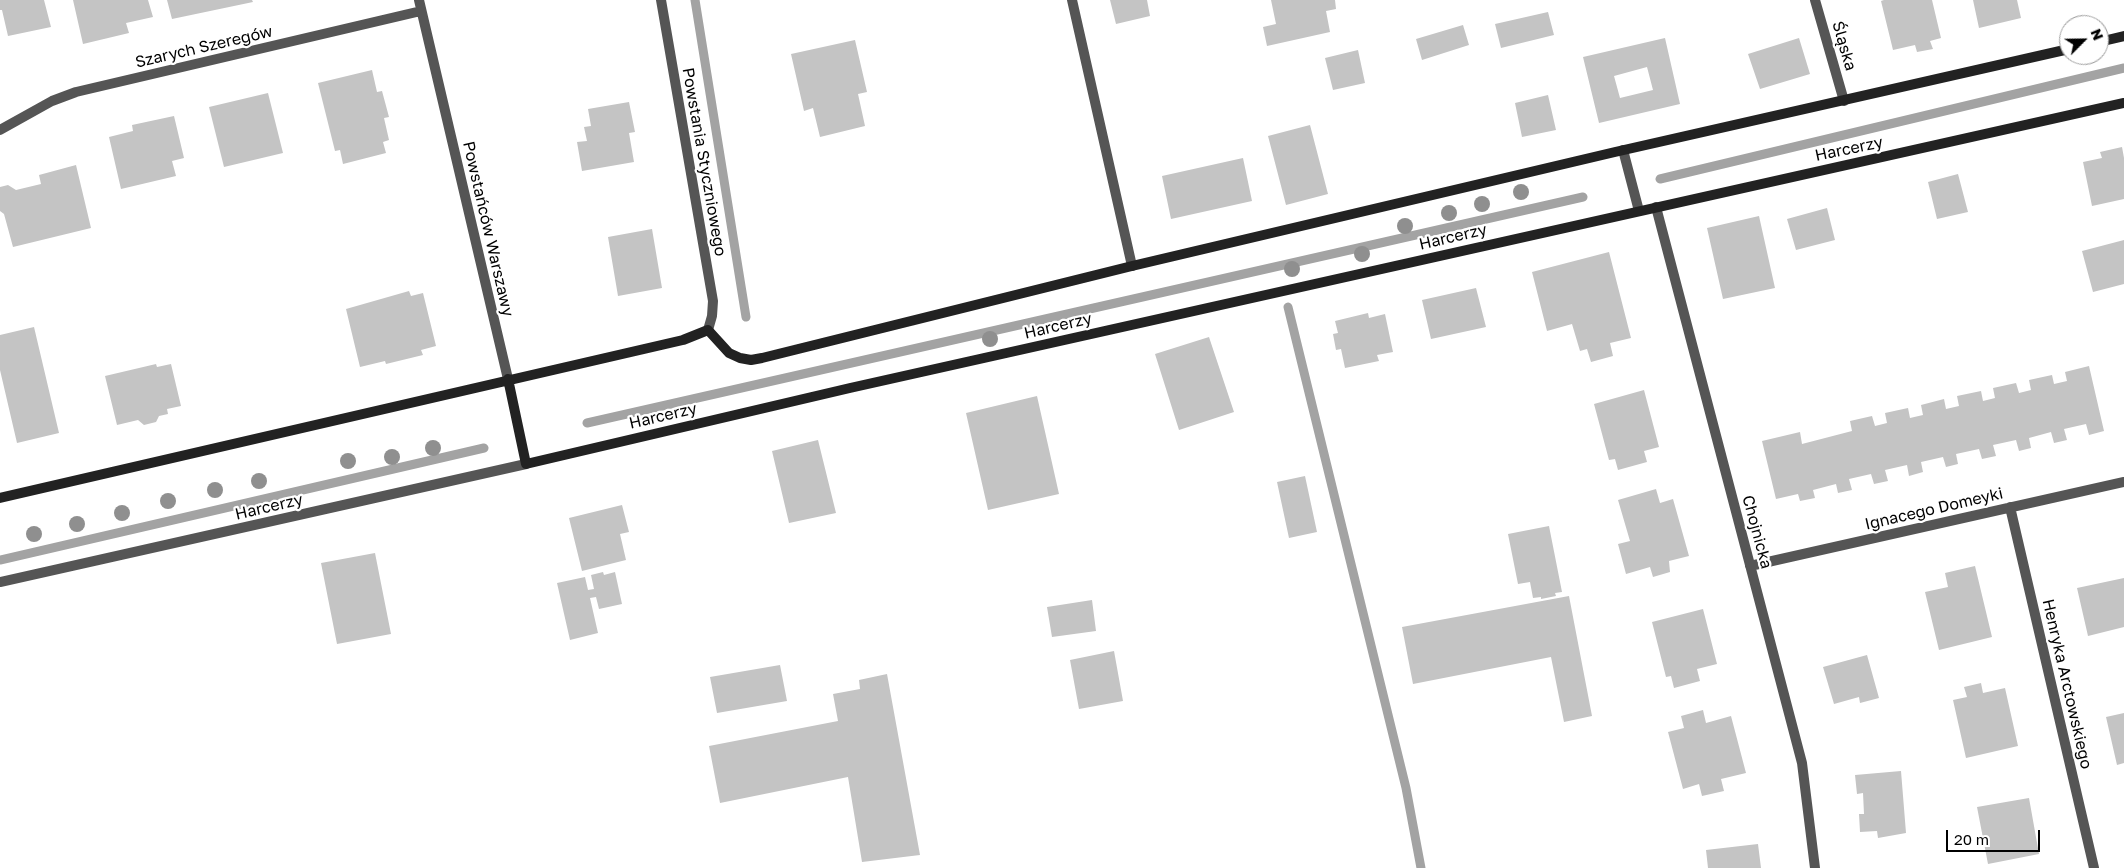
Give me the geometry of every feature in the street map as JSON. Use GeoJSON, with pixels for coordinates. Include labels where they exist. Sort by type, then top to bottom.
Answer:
{"type":"FeatureCollection","features":[{"type":"Feature","properties":{"kind":"street","name":"Powstańców Warszawy"},"geometry":{"type":"LineString","coordinates":[[418,0],[508,379],[526,464]]}},
{"type":"Feature","properties":{"kind":"street","name":"Powstania Styczniowego"},"geometry":{"type":"LineString","coordinates":[[661,0],[713,301],[712,316],[708,330]]}},
{"type":"Feature","properties":{"kind":"street"},"geometry":{"type":"LineString","coordinates":[[1072,0],[1132,266]]}},
{"type":"Feature","properties":{"kind":"street","name":"Śląska"},"geometry":{"type":"LineString","coordinates":[[1815,0],[1844,101]]}},
{"type":"Feature","properties":{"kind":"street","name":"Szarych Szeregów"},"geometry":{"type":"LineString","coordinates":[[0,130],[52,101],[76,92],[421,11]]}},
{"type":"Feature","properties":{"kind":"street"},"geometry":{"type":"LineString","coordinates":[[2109,40],[2124,36]]}},
{"type":"Feature","properties":{"kind":"street"},"geometry":{"type":"LineString","coordinates":[[0,498],[683,340],[708,330],[729,353],[751,360],[1132,266],[1623,150],[2059,51]]}},
{"type":"Feature","properties":{"kind":"street","name":"Harcerzy"},"geometry":{"type":"LineString","coordinates":[[0,582],[526,464],[850,388],[2124,103]]}},
{"type":"Feature","properties":{"kind":"street"},"geometry":{"type":"LineString","coordinates":[[1623,150],[1638,211]]}},
{"type":"Feature","properties":{"kind":"street","name":"Chojnicka"},"geometry":{"type":"LineString","coordinates":[[1656,207],[1802,763],[1815,868]]}},
{"type":"Feature","properties":{"kind":"street","name":"Ignacego Domeyki"},"geometry":{"type":"LineString","coordinates":[[1750,566],[2124,482]]}},
{"type":"Feature","properties":{"kind":"street","name":"Henryka Arctowskiego"},"geometry":{"type":"LineString","coordinates":[[2010,507],[2094,868]]}},
{"type":"Feature","properties":{"kind":"building"},"geometry":{"type":"Polygon","coordinates":[[[0,0],[44,0],[51,27],[8,36],[2,10],[0,10],[0,0]]]}},
{"type":"Feature","properties":{"kind":"building"},"geometry":{"type":"Polygon","coordinates":[[[73,0],[148,0],[153,17],[126,23],[129,33],[83,44],[73,0]]]}},
{"type":"Feature","properties":{"kind":"building"},"geometry":{"type":"Polygon","coordinates":[[[167,0],[252,0],[253,2],[172,19],[167,0]]]}},
{"type":"Feature","properties":{"kind":"building"},"geometry":{"type":"Polygon","coordinates":[[[1110,0],[1147,0],[1150,16],[1116,24],[1110,0]]]}},
{"type":"Feature","properties":{"kind":"building"},"geometry":{"type":"Polygon","coordinates":[[[1271,0],[1335,0],[1336,9],[1326,11],[1330,32],[1267,46],[1263,27],[1276,24],[1271,0]]]}},
{"type":"Feature","properties":{"kind":"building"},"geometry":{"type":"Polygon","coordinates":[[[1932,0],[1941,38],[1930,41],[1933,49],[1917,52],[1915,45],[1893,50],[1881,1],[1932,0]]]}},
{"type":"Feature","properties":{"kind":"building"},"geometry":{"type":"Polygon","coordinates":[[[1973,0],[2017,0],[2021,18],[1979,28],[1973,0]]]}},
{"type":"Feature","properties":{"kind":"building"},"geometry":{"type":"Polygon","coordinates":[[[1548,12],[1554,35],[1501,48],[1495,24],[1548,12]]]}},
{"type":"Feature","properties":{"kind":"building"},"geometry":{"type":"Polygon","coordinates":[[[1463,25],[1469,45],[1422,60],[1416,39],[1463,25]]]}},
{"type":"Feature","properties":{"kind":"building"},"geometry":{"type":"Polygon","coordinates":[[[1665,38],[1680,104],[1599,123],[1583,57],[1665,38]],[[1647,67],[1614,76],[1620,98],[1653,90],[1647,67]]]}},
{"type":"Feature","properties":{"kind":"building"},"geometry":{"type":"Polygon","coordinates":[[[1799,38],[1810,74],[1760,89],[1748,54],[1799,38]]]}},
{"type":"Feature","properties":{"kind":"building"},"geometry":{"type":"Polygon","coordinates":[[[855,40],[867,92],[858,94],[865,126],[820,137],[813,108],[804,111],[791,54],[855,40]]]}},
{"type":"Feature","properties":{"kind":"building"},"geometry":{"type":"Polygon","coordinates":[[[1358,50],[1365,83],[1333,90],[1325,58],[1358,50]]]}},
{"type":"Feature","properties":{"kind":"building"},"geometry":{"type":"Polygon","coordinates":[[[372,70],[377,92],[382,91],[389,117],[384,118],[389,140],[383,142],[386,153],[343,164],[340,150],[335,151],[318,83],[372,70]]]}},
{"type":"Feature","properties":{"kind":"building"},"geometry":{"type":"Polygon","coordinates":[[[268,93],[283,153],[224,167],[209,107],[268,93]]]}},
{"type":"Feature","properties":{"kind":"building"},"geometry":{"type":"Polygon","coordinates":[[[1548,95],[1556,130],[1522,137],[1515,103],[1548,95]]]}},
{"type":"Feature","properties":{"kind":"building"},"geometry":{"type":"Polygon","coordinates":[[[629,102],[635,132],[629,133],[634,162],[582,171],[577,142],[587,141],[584,127],[591,126],[588,109],[629,102]]]}},
{"type":"Feature","properties":{"kind":"building"},"geometry":{"type":"Polygon","coordinates":[[[174,116],[184,158],[172,161],[176,176],[121,189],[109,137],[133,131],[132,125],[174,116]]]}},
{"type":"Feature","properties":{"kind":"building"},"geometry":{"type":"Polygon","coordinates":[[[1310,125],[1328,194],[1286,205],[1268,136],[1310,125]]]}},
{"type":"Feature","properties":{"kind":"building"},"geometry":{"type":"Polygon","coordinates":[[[2122,147],[2124,158],[2124,199],[2092,206],[2083,162],[2102,158],[2100,152],[2122,147]]]}},
{"type":"Feature","properties":{"kind":"building"},"geometry":{"type":"Polygon","coordinates":[[[1243,158],[1252,201],[1171,219],[1162,176],[1243,158]]]}},
{"type":"Feature","properties":{"kind":"building"},"geometry":{"type":"Polygon","coordinates":[[[76,165],[91,228],[13,247],[4,214],[0,211],[0,187],[8,185],[16,190],[41,184],[39,175],[76,165]]]}},
{"type":"Feature","properties":{"kind":"building"},"geometry":{"type":"Polygon","coordinates":[[[1958,174],[1968,212],[1937,219],[1928,182],[1958,174]]]}},
{"type":"Feature","properties":{"kind":"building"},"geometry":{"type":"Polygon","coordinates":[[[1827,208],[1835,240],[1796,250],[1787,219],[1827,208]]]}},
{"type":"Feature","properties":{"kind":"building"},"geometry":{"type":"Polygon","coordinates":[[[1759,216],[1775,288],[1723,299],[1707,228],[1759,216]]]}},
{"type":"Feature","properties":{"kind":"building"},"geometry":{"type":"Polygon","coordinates":[[[652,229],[662,288],[618,296],[608,237],[652,229]]]}},
{"type":"Feature","properties":{"kind":"building"},"geometry":{"type":"Polygon","coordinates":[[[2124,240],[2124,284],[2093,292],[2082,251],[2124,240]]]}},
{"type":"Feature","properties":{"kind":"building"},"geometry":{"type":"Polygon","coordinates":[[[1609,252],[1631,338],[1610,343],[1613,356],[1591,362],[1587,349],[1580,351],[1572,324],[1547,331],[1532,272],[1609,252]]]}},
{"type":"Feature","properties":{"kind":"building"},"geometry":{"type":"Polygon","coordinates":[[[1476,288],[1486,327],[1431,339],[1422,300],[1476,288]]]}},
{"type":"Feature","properties":{"kind":"building"},"geometry":{"type":"Polygon","coordinates":[[[409,291],[411,296],[423,293],[436,346],[421,350],[423,355],[386,364],[385,361],[360,367],[346,309],[409,291]]]}},
{"type":"Feature","properties":{"kind":"building"},"geometry":{"type":"Polygon","coordinates":[[[1368,313],[1369,318],[1385,314],[1393,352],[1377,355],[1379,361],[1345,368],[1341,349],[1336,350],[1333,334],[1338,333],[1335,321],[1368,313]]]}},
{"type":"Feature","properties":{"kind":"building"},"geometry":{"type":"Polygon","coordinates":[[[34,327],[59,433],[17,443],[0,370],[0,335],[34,327]]]}},
{"type":"Feature","properties":{"kind":"building"},"geometry":{"type":"Polygon","coordinates":[[[1209,337],[1234,412],[1179,430],[1155,354],[1209,337]]]}},
{"type":"Feature","properties":{"kind":"building"},"geometry":{"type":"Polygon","coordinates":[[[156,364],[157,367],[171,364],[181,406],[167,409],[168,414],[159,416],[156,422],[144,425],[138,420],[117,425],[105,376],[156,364]]]}},
{"type":"Feature","properties":{"kind":"building"},"geometry":{"type":"Polygon","coordinates":[[[2089,366],[2104,431],[2089,435],[2086,424],[2064,429],[2067,440],[2054,443],[2051,432],[2029,438],[2031,448],[2019,451],[2016,440],[1993,445],[1996,456],[1982,459],[1979,449],[1956,454],[1958,464],[1946,467],[1943,457],[1921,462],[1923,472],[1909,476],[1907,465],[1885,470],[1888,481],[1874,484],[1871,474],[1849,479],[1852,490],[1838,493],[1836,484],[1813,490],[1815,498],[1800,501],[1798,494],[1776,499],[1762,441],[1800,432],[1802,444],[1852,431],[1850,421],[1872,416],[1875,426],[1887,423],[1885,413],[1908,408],[1910,418],[1923,415],[1921,405],[1944,399],[1946,409],[1959,406],[1957,396],[1981,391],[1983,401],[1995,398],[1993,388],[2016,383],[2019,393],[2031,390],[2029,380],[2052,375],[2054,384],[2067,381],[2065,372],[2089,366]]]}},
{"type":"Feature","properties":{"kind":"building"},"geometry":{"type":"Polygon","coordinates":[[[1644,390],[1659,447],[1644,451],[1647,462],[1618,470],[1615,459],[1609,460],[1594,404],[1644,390]]]}},
{"type":"Feature","properties":{"kind":"building"},"geometry":{"type":"Polygon","coordinates":[[[1037,396],[1059,494],[988,510],[966,413],[1037,396]]]}},
{"type":"Feature","properties":{"kind":"building"},"geometry":{"type":"Polygon","coordinates":[[[818,440],[836,513],[789,523],[772,451],[818,440]]]}},
{"type":"Feature","properties":{"kind":"building"},"geometry":{"type":"Polygon","coordinates":[[[1305,476],[1317,532],[1289,538],[1277,482],[1305,476]]]}},
{"type":"Feature","properties":{"kind":"building"},"geometry":{"type":"Polygon","coordinates":[[[1656,489],[1660,503],[1673,499],[1689,556],[1669,561],[1670,572],[1653,577],[1650,567],[1626,574],[1618,544],[1630,541],[1618,500],[1656,489]]]}},
{"type":"Feature","properties":{"kind":"building"},"geometry":{"type":"Polygon","coordinates":[[[622,505],[629,532],[620,534],[626,560],[582,571],[569,518],[622,505]]]}},
{"type":"Feature","properties":{"kind":"building"},"geometry":{"type":"Polygon","coordinates":[[[1549,526],[1562,592],[1555,593],[1556,596],[1541,599],[1541,597],[1533,598],[1530,582],[1518,584],[1508,534],[1549,526]]]}},
{"type":"Feature","properties":{"kind":"building"},"geometry":{"type":"Polygon","coordinates":[[[375,553],[391,634],[337,644],[321,563],[375,553]]]}},
{"type":"Feature","properties":{"kind":"building"},"geometry":{"type":"Polygon","coordinates":[[[1975,566],[1992,637],[1939,650],[1925,592],[1948,587],[1945,573],[1975,566]]]}},
{"type":"Feature","properties":{"kind":"building"},"geometry":{"type":"Polygon","coordinates":[[[603,572],[604,575],[615,572],[622,604],[599,609],[596,597],[590,598],[598,633],[570,640],[557,583],[585,577],[588,590],[594,589],[591,575],[603,572]]]}},
{"type":"Feature","properties":{"kind":"building"},"geometry":{"type":"Polygon","coordinates":[[[2124,578],[2124,627],[2088,636],[2077,588],[2124,578]]]}},
{"type":"Feature","properties":{"kind":"building"},"geometry":{"type":"Polygon","coordinates":[[[1569,596],[1592,716],[1564,722],[1551,657],[1413,684],[1402,627],[1569,596]]]}},
{"type":"Feature","properties":{"kind":"building"},"geometry":{"type":"Polygon","coordinates":[[[1092,600],[1096,631],[1052,637],[1047,607],[1092,600]]]}},
{"type":"Feature","properties":{"kind":"building"},"geometry":{"type":"Polygon","coordinates":[[[1703,609],[1717,664],[1697,669],[1700,681],[1674,688],[1671,676],[1666,677],[1652,622],[1703,609]]]}},
{"type":"Feature","properties":{"kind":"building"},"geometry":{"type":"Polygon","coordinates":[[[1114,651],[1123,701],[1079,709],[1070,660],[1114,651]]]}},
{"type":"Feature","properties":{"kind":"building"},"geometry":{"type":"Polygon","coordinates":[[[1867,655],[1879,698],[1860,703],[1859,697],[1834,704],[1823,667],[1867,655]]]}},
{"type":"Feature","properties":{"kind":"building"},"geometry":{"type":"Polygon","coordinates":[[[780,665],[787,701],[717,713],[710,677],[780,665]]]}},
{"type":"Feature","properties":{"kind":"building"},"geometry":{"type":"Polygon","coordinates":[[[887,674],[920,855],[862,862],[848,777],[720,803],[709,746],[838,721],[833,694],[860,689],[859,680],[887,674]]]}},
{"type":"Feature","properties":{"kind":"building"},"geometry":{"type":"Polygon","coordinates":[[[1981,683],[1983,693],[2005,688],[2018,746],[1966,758],[1953,700],[1967,697],[1964,687],[1981,683]]]}},
{"type":"Feature","properties":{"kind":"building"},"geometry":{"type":"Polygon","coordinates":[[[1703,710],[1706,723],[1731,716],[1746,773],[1721,779],[1724,791],[1702,796],[1699,784],[1683,789],[1668,732],[1684,728],[1681,716],[1703,710]]]}},
{"type":"Feature","properties":{"kind":"building"},"geometry":{"type":"Polygon","coordinates":[[[2124,713],[2124,763],[2117,765],[2106,717],[2124,713]]]}},
{"type":"Feature","properties":{"kind":"building"},"geometry":{"type":"Polygon","coordinates":[[[1901,771],[1906,833],[1878,838],[1877,831],[1860,832],[1859,814],[1864,814],[1863,793],[1857,794],[1855,775],[1901,771]]]}},
{"type":"Feature","properties":{"kind":"building"},"geometry":{"type":"Polygon","coordinates":[[[2029,798],[2039,854],[1988,864],[1977,807],[2029,798]]]}},
{"type":"Feature","properties":{"kind":"building"},"geometry":{"type":"Polygon","coordinates":[[[1758,844],[1761,868],[1708,868],[1706,850],[1758,844]]]}},
{"type":"Feature","properties":{"kind":"waterway"},"geometry":{"type":"LineString","coordinates":[[695,0],[746,317]]}},
{"type":"Feature","properties":{"kind":"waterway"},"geometry":{"type":"LineString","coordinates":[[1660,179],[2124,68]]}},
{"type":"Feature","properties":{"kind":"waterway"},"geometry":{"type":"LineString","coordinates":[[587,423],[1583,197]]}},
{"type":"Feature","properties":{"kind":"waterway"},"geometry":{"type":"LineString","coordinates":[[1288,307],[1406,788],[1421,868]]}},
{"type":"Feature","properties":{"kind":"waterway"},"geometry":{"type":"LineString","coordinates":[[0,560],[484,448]]}}]}
